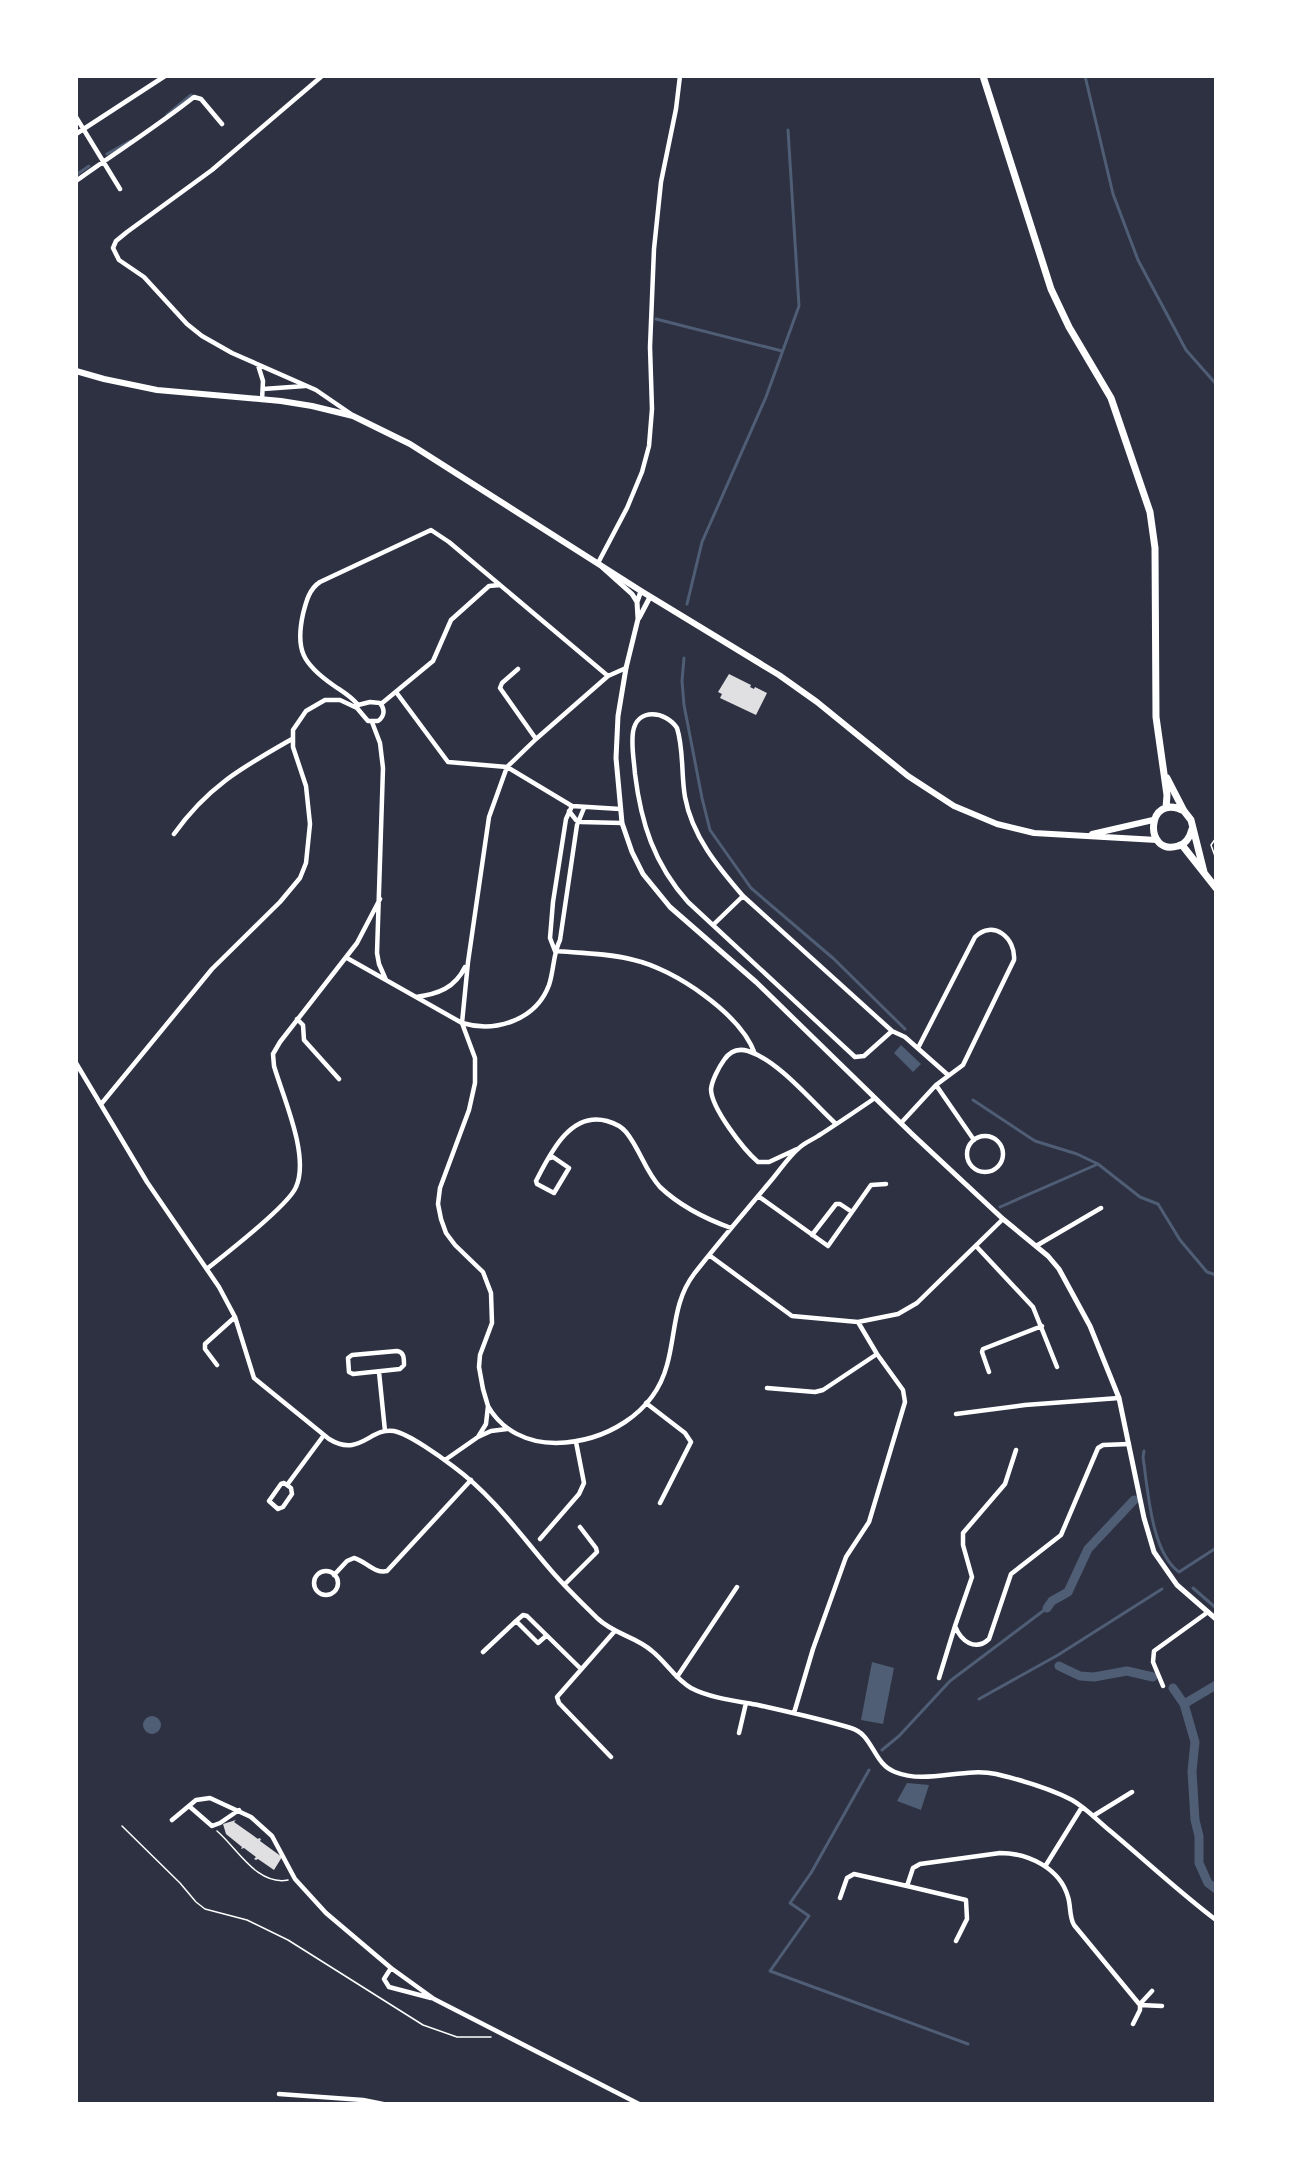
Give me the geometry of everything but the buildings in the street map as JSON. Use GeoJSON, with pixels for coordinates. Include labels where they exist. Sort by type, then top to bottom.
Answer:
{"type":"FeatureCollection","features":[{"type":"Feature","properties":{"kind":"main road"},"geometry":{"type":"LineString","coordinates":[[983,76],[1051,289],[1069,327],[1111,398],[1150,512],[1155,548],[1156,717],[1168,800],[1166,808]]}},
{"type":"Feature","properties":{"kind":"main road"},"geometry":{"type":"LineString","coordinates":[[76,371],[157,390],[312,405],[353,416],[410,444],[650,597],[789,681],[914,781],[954,806],[997,824],[1023,831],[1047,835],[1157,840]]}},
{"type":"Feature","properties":{"kind":"main road"},"geometry":{"type":"LineString","coordinates":[[1164,771],[1188,815],[1204,872]]}},
{"type":"Feature","properties":{"kind":"main road"},"geometry":{"type":"LineString","coordinates":[[1184,811],[1172,807],[1156,815],[1153,820],[1153,834],[1166,846],[1177,847],[1190,837],[1192,826]]}},
{"type":"Feature","properties":{"kind":"main road"},"geometry":{"type":"LineString","coordinates":[[1080,836],[1153,820]]}},
{"type":"Feature","properties":{"kind":"main road"},"geometry":{"type":"LineString","coordinates":[[1182,844],[1215,888]]}},
{"type":"Feature","properties":{"kind":"street"},"geometry":{"type":"LineString","coordinates":[[76,134],[165,76]]}},
{"type":"Feature","properties":{"kind":"street"},"geometry":{"type":"LineString","coordinates":[[322,76],[212,170],[118,239],[113,248],[119,260],[144,277],[187,324],[202,336],[326,396],[353,416]]}},
{"type":"Feature","properties":{"kind":"street"},"geometry":{"type":"LineString","coordinates":[[637,602],[632,594],[598,563],[627,508],[642,472],[649,446],[652,409],[650,347],[655,238],[661,182],[676,109],[680,76]]}},
{"type":"Feature","properties":{"kind":"street"},"geometry":{"type":"LineString","coordinates":[[76,181],[103,161],[134,143],[194,97],[201,99],[222,124]]}},
{"type":"Feature","properties":{"kind":"street"},"geometry":{"type":"LineString","coordinates":[[76,117],[120,189]]}},
{"type":"Feature","properties":{"kind":"street"},"geometry":{"type":"LineString","coordinates":[[258,365],[263,379],[262,400]]}},
{"type":"Feature","properties":{"kind":"street"},"geometry":{"type":"LineString","coordinates":[[263,389],[307,386]]}},
{"type":"Feature","properties":{"kind":"street"},"geometry":{"type":"LineString","coordinates":[[102,1103],[212,969],[284,898],[303,874],[310,838],[309,804],[292,739],[297,722],[306,711],[317,704],[336,700],[358,707],[373,701],[381,704],[383,716],[378,721],[366,720],[358,707],[350,695],[321,675],[309,663],[301,650],[299,635],[304,611],[310,593],[316,584],[431,530],[449,542],[608,676]]}},
{"type":"Feature","properties":{"kind":"street"},"geometry":{"type":"LineString","coordinates":[[381,704],[434,659],[454,617],[489,586],[500,585]]}},
{"type":"Feature","properties":{"kind":"street"},"geometry":{"type":"LineString","coordinates":[[638,619],[637,602],[641,591]]}},
{"type":"Feature","properties":{"kind":"street"},"geometry":{"type":"LineString","coordinates":[[650,597],[638,619],[626,668],[617,738],[622,823],[640,869],[662,900],[756,982],[874,1098],[1003,1219],[1056,1265],[1070,1286],[1104,1358],[1119,1398],[1144,1518],[1154,1552],[1177,1585],[1215,1619]]}},
{"type":"Feature","properties":{"kind":"street"},"geometry":{"type":"LineString","coordinates":[[626,668],[608,676],[507,767],[488,824],[468,962],[462,1023],[475,1058],[476,1083],[469,1110],[440,1188],[438,1208],[446,1233],[458,1249],[483,1272],[491,1293],[492,1323],[480,1357],[479,1367],[488,1406],[497,1420],[509,1429],[539,1442],[576,1442],[615,1429],[630,1419],[646,1403],[660,1383],[667,1365],[682,1292],[709,1255],[799,1148]]}},
{"type":"Feature","properties":{"kind":"street"},"geometry":{"type":"LineString","coordinates":[[519,669],[502,683],[500,688],[536,739]]}},
{"type":"Feature","properties":{"kind":"street"},"geometry":{"type":"LineString","coordinates":[[396,692],[448,762],[507,767],[563,802],[571,809],[578,821]]}},
{"type":"Feature","properties":{"kind":"street"},"geometry":{"type":"LineString","coordinates":[[892,1031],[864,1056],[855,1057],[673,885],[656,857],[640,811],[633,754],[635,727],[643,717],[664,715],[677,728],[685,795],[694,824],[714,862],[743,896],[892,1031],[905,1037],[948,1075]]}},
{"type":"Feature","properties":{"kind":"street"},"geometry":{"type":"LineString","coordinates":[[372,722],[380,743],[383,768],[378,960],[387,982]]}},
{"type":"Feature","properties":{"kind":"street"},"geometry":{"type":"LineString","coordinates":[[174,834],[195,806],[228,777],[254,759],[292,739]]}},
{"type":"Feature","properties":{"kind":"street"},"geometry":{"type":"LineString","coordinates":[[347,958],[462,1023],[480,1028],[495,1027],[510,1023],[527,1014],[538,1005],[549,986],[555,951],[560,940],[578,821],[584,808]]}},
{"type":"Feature","properties":{"kind":"street"},"geometry":{"type":"LineString","coordinates":[[571,809],[620,809]]}},
{"type":"Feature","properties":{"kind":"street"},"geometry":{"type":"LineString","coordinates":[[555,951],[550,934],[566,819],[571,809]]}},
{"type":"Feature","properties":{"kind":"street"},"geometry":{"type":"LineString","coordinates":[[578,821],[622,823]]}},
{"type":"Feature","properties":{"kind":"street"},"geometry":{"type":"LineString","coordinates":[[713,925],[743,896]]}},
{"type":"Feature","properties":{"kind":"street"},"geometry":{"type":"LineString","coordinates":[[208,1268],[285,1201],[297,1185],[300,1170],[298,1150],[272,1058],[278,1044],[347,958],[380,900]]}},
{"type":"Feature","properties":{"kind":"street"},"geometry":{"type":"LineString","coordinates":[[366,926],[378,927]]}},
{"type":"Feature","properties":{"kind":"street"},"geometry":{"type":"LineString","coordinates":[[901,1123],[936,1085],[963,1065],[1014,960],[1012,946],[1002,933],[988,930],[975,937],[918,1048]]}},
{"type":"Feature","properties":{"kind":"street"},"geometry":{"type":"LineString","coordinates":[[555,951],[639,961],[681,981],[710,998],[740,1028],[755,1054]]}},
{"type":"Feature","properties":{"kind":"street"},"geometry":{"type":"LineString","coordinates":[[416,997],[433,994],[451,986],[457,981],[468,962]]}},
{"type":"Feature","properties":{"kind":"street"},"geometry":{"type":"LineString","coordinates":[[297,1019],[303,1025],[304,1040],[339,1079]]}},
{"type":"Feature","properties":{"kind":"street"},"geometry":{"type":"LineString","coordinates":[[836,1124],[776,1066],[745,1050],[736,1050],[724,1059],[711,1088],[716,1107],[758,1162],[769,1162],[799,1148],[836,1124],[874,1098]]}},
{"type":"Feature","properties":{"kind":"street"},"geometry":{"type":"LineString","coordinates":[[76,1063],[102,1103],[147,1182],[208,1268],[235,1317],[254,1378],[324,1435],[338,1444],[354,1445],[386,1431],[401,1434],[445,1460],[471,1480],[506,1516],[564,1585],[614,1632],[651,1649],[677,1677],[696,1690],[859,1731],[882,1764],[898,1773],[928,1776],[996,1774],[1056,1793],[1082,1807],[1215,1920]]}},
{"type":"Feature","properties":{"kind":"street"},"geometry":{"type":"LineString","coordinates":[[936,1085],[974,1140]]}},
{"type":"Feature","properties":{"kind":"street"},"geometry":{"type":"LineString","coordinates":[[549,1158],[553,1157],[569,1168],[554,1193],[536,1182],[549,1158],[566,1132],[582,1122],[600,1119],[617,1124],[627,1132],[649,1172],[663,1189],[693,1212],[731,1228]]}},
{"type":"Feature","properties":{"kind":"street"},"geometry":{"type":"LineString","coordinates":[[985,1136],[1000,1144],[1003,1149],[1002,1161],[995,1170],[984,1173],[970,1165],[968,1149],[974,1140],[985,1136]]}},
{"type":"Feature","properties":{"kind":"street"},"geometry":{"type":"LineString","coordinates":[[758,1196],[828,1246],[872,1184],[886,1184]]}},
{"type":"Feature","properties":{"kind":"street"},"geometry":{"type":"LineString","coordinates":[[812,1235],[836,1204],[852,1212]]}},
{"type":"Feature","properties":{"kind":"street"},"geometry":{"type":"LineString","coordinates":[[1036,1246],[1101,1208]]}},
{"type":"Feature","properties":{"kind":"street"},"geometry":{"type":"LineString","coordinates":[[709,1255],[792,1316],[858,1322],[889,1317],[912,1307],[937,1286],[1003,1219]]}},
{"type":"Feature","properties":{"kind":"street"},"geometry":{"type":"LineString","coordinates":[[976,1246],[1033,1306],[1057,1367]]}},
{"type":"Feature","properties":{"kind":"street"},"geometry":{"type":"LineString","coordinates":[[217,1365],[205,1350],[205,1344],[235,1317]]}},
{"type":"Feature","properties":{"kind":"street"},"geometry":{"type":"LineString","coordinates":[[794,1713],[813,1649],[846,1557],[869,1522],[905,1402],[903,1390],[877,1354],[858,1322]]}},
{"type":"Feature","properties":{"kind":"street"},"geometry":{"type":"LineString","coordinates":[[989,1371],[983,1349],[1042,1326]]}},
{"type":"Feature","properties":{"kind":"street"},"geometry":{"type":"LineString","coordinates":[[401,1352],[404,1359],[402,1367],[379,1372],[351,1374],[348,1358],[352,1355],[401,1352]]}},
{"type":"Feature","properties":{"kind":"street"},"geometry":{"type":"LineString","coordinates":[[767,1388],[815,1392],[823,1390],[877,1354]]}},
{"type":"Feature","properties":{"kind":"street"},"geometry":{"type":"LineString","coordinates":[[379,1372],[386,1431]]}},
{"type":"Feature","properties":{"kind":"street"},"geometry":{"type":"LineString","coordinates":[[956,1414],[1025,1405],[1119,1398]]}},
{"type":"Feature","properties":{"kind":"street"},"geometry":{"type":"LineString","coordinates":[[646,1403],[686,1433],[691,1442],[660,1503]]}},
{"type":"Feature","properties":{"kind":"street"},"geometry":{"type":"LineString","coordinates":[[478,1437],[486,1424],[488,1406]]}},
{"type":"Feature","properties":{"kind":"street"},"geometry":{"type":"LineString","coordinates":[[445,1460],[478,1437],[496,1430],[509,1429]]}},
{"type":"Feature","properties":{"kind":"street"},"geometry":{"type":"LineString","coordinates":[[287,1485],[324,1435]]}},
{"type":"Feature","properties":{"kind":"street"},"geometry":{"type":"LineString","coordinates":[[540,1539],[584,1486],[576,1442]]}},
{"type":"Feature","properties":{"kind":"street"},"geometry":{"type":"LineString","coordinates":[[955,1626],[961,1638],[967,1642],[977,1644],[988,1641],[1011,1574],[1061,1535],[1098,1448],[1102,1445],[1129,1444]]}},
{"type":"Feature","properties":{"kind":"street"},"geometry":{"type":"LineString","coordinates":[[939,1678],[972,1577],[963,1545],[963,1533],[1005,1484],[1016,1450]]}},
{"type":"Feature","properties":{"kind":"street"},"geometry":{"type":"LineString","coordinates":[[334,1575],[347,1561],[354,1558],[378,1571],[387,1571],[471,1480]]}},
{"type":"Feature","properties":{"kind":"street"},"geometry":{"type":"LineString","coordinates":[[281,1484],[287,1485],[292,1490],[292,1494],[283,1508],[278,1509],[269,1500],[281,1484]]}},
{"type":"Feature","properties":{"kind":"street"},"geometry":{"type":"LineString","coordinates":[[564,1585],[597,1552],[580,1527]]}},
{"type":"Feature","properties":{"kind":"street"},"geometry":{"type":"LineString","coordinates":[[327,1571],[334,1575],[337,1584],[332,1593],[322,1594],[317,1590],[314,1583],[320,1573],[327,1571]]}},
{"type":"Feature","properties":{"kind":"street"},"geometry":{"type":"LineString","coordinates":[[677,1677],[737,1587]]}},
{"type":"Feature","properties":{"kind":"street"},"geometry":{"type":"LineString","coordinates":[[1163,1686],[1153,1662],[1154,1651],[1208,1612]]}},
{"type":"Feature","properties":{"kind":"street"},"geometry":{"type":"LineString","coordinates":[[483,1652],[523,1615],[527,1616],[581,1669]]}},
{"type":"Feature","properties":{"kind":"street"},"geometry":{"type":"LineString","coordinates":[[516,1621],[538,1643],[546,1636]]}},
{"type":"Feature","properties":{"kind":"street"},"geometry":{"type":"LineString","coordinates":[[611,1757],[557,1700],[558,1696],[614,1632]]}},
{"type":"Feature","properties":{"kind":"street"},"geometry":{"type":"LineString","coordinates":[[739,1733],[746,1703]]}},
{"type":"Feature","properties":{"kind":"street"},"geometry":{"type":"LineString","coordinates":[[1093,1816],[1132,1792]]}},
{"type":"Feature","properties":{"kind":"street"},"geometry":{"type":"LineString","coordinates":[[172,1820],[200,1798],[210,1798],[239,1810],[263,1826],[272,1836],[295,1879],[335,1922],[391,1968],[434,1999],[639,2103]]}},
{"type":"Feature","properties":{"kind":"street"},"geometry":{"type":"LineString","coordinates":[[189,1806],[212,1826],[239,1810]]}},
{"type":"Feature","properties":{"kind":"street"},"geometry":{"type":"LineString","coordinates":[[1046,1865],[1082,1807]]}},
{"type":"Feature","properties":{"kind":"street"},"geometry":{"type":"LineString","coordinates":[[907,1886],[914,1867],[920,1864],[1004,1853],[1046,1865],[1062,1882],[1066,1890],[1074,1925],[1140,2005],[1161,2006]]}},
{"type":"Feature","properties":{"kind":"street"},"geometry":{"type":"LineString","coordinates":[[840,1898],[847,1878],[854,1874],[966,1899],[967,1919],[956,1941]]}},
{"type":"Feature","properties":{"kind":"street"},"geometry":{"type":"LineString","coordinates":[[391,1968],[384,1979],[389,1988],[434,1999]]}},
{"type":"Feature","properties":{"kind":"street"},"geometry":{"type":"LineString","coordinates":[[1133,2024],[1140,2005],[1152,1991]]}},
{"type":"Feature","properties":{"kind":"street"},"geometry":{"type":"LineString","coordinates":[[279,2094],[383,2103]]}},
{"type":"Feature","properties":{"kind":"path"},"geometry":{"type":"LineString","coordinates":[[1215,838],[1211,845],[1215,858]]}},
{"type":"Feature","properties":{"kind":"path"},"geometry":{"type":"LineString","coordinates":[[122,1826],[205,1909],[247,1920],[288,1940],[423,2025],[457,2037],[485,2038],[503,2035]]}},
{"type":"Feature","properties":{"kind":"path"},"geometry":{"type":"LineString","coordinates":[[212,1826],[256,1871],[277,1882],[295,1879]]}},
{"type":"Feature","properties":{"kind":"water"},"geometry":{"type":"Polygon","coordinates":[[[901,1045],[921,1064],[913,1072],[894,1053],[901,1045]]]}},
{"type":"Feature","properties":{"kind":"water"},"geometry":{"type":"Polygon","coordinates":[[[872,1662],[894,1668],[883,1724],[861,1720],[872,1662]]]}},
{"type":"Feature","properties":{"kind":"water"},"geometry":{"type":"Polygon","coordinates":[[[148,1716],[156,1716],[161,1721],[159,1732],[148,1734],[143,1729],[143,1721],[148,1716]]]}},
{"type":"Feature","properties":{"kind":"water"},"geometry":{"type":"Polygon","coordinates":[[[907,1783],[929,1785],[921,1810],[897,1801],[907,1783]]]}},
{"type":"Feature","properties":{"kind":"waterway"},"geometry":{"type":"LineString","coordinates":[[1085,76],[1113,194],[1138,260],[1186,350],[1216,384]]}},
{"type":"Feature","properties":{"kind":"waterway"},"geometry":{"type":"LineString","coordinates":[[167,115],[191,95]]}},
{"type":"Feature","properties":{"kind":"waterway"},"geometry":{"type":"LineString","coordinates":[[687,604],[702,542],[766,397],[799,306],[788,130]]}},
{"type":"Feature","properties":{"kind":"waterway"},"geometry":{"type":"LineString","coordinates":[[107,154],[130,141]]}},
{"type":"Feature","properties":{"kind":"waterway"},"geometry":{"type":"LineString","coordinates":[[76,175],[89,166]]}},
{"type":"Feature","properties":{"kind":"waterway"},"geometry":{"type":"LineString","coordinates":[[656,319],[782,351]]}},
{"type":"Feature","properties":{"kind":"waterway"},"geometry":{"type":"LineString","coordinates":[[684,658],[682,681],[684,705],[710,830],[751,888],[834,959],[905,1029]]}},
{"type":"Feature","properties":{"kind":"waterway"},"geometry":{"type":"LineString","coordinates":[[973,1100],[1035,1141],[1077,1154],[1098,1164],[1140,1197],[1158,1204],[1180,1240],[1207,1272],[1216,1275]]}},
{"type":"Feature","properties":{"kind":"waterway"},"geometry":{"type":"LineString","coordinates":[[1000,1207],[1098,1164]]}},
{"type":"Feature","properties":{"kind":"waterway"},"geometry":{"type":"LineString","coordinates":[[1144,1451],[1152,1519],[1162,1550],[1170,1563],[1179,1572],[1216,1548]]}},
{"type":"Feature","properties":{"kind":"waterway"},"geometry":{"type":"LineString","coordinates":[[1047,1608],[1052,1601],[1068,1592],[1088,1549],[1134,1500]]}},
{"type":"Feature","properties":{"kind":"waterway"},"geometry":{"type":"LineString","coordinates":[[1193,1588],[1216,1608]]}},
{"type":"Feature","properties":{"kind":"waterway"},"geometry":{"type":"LineString","coordinates":[[979,1699],[1058,1655],[1162,1589]]}},
{"type":"Feature","properties":{"kind":"waterway"},"geometry":{"type":"LineString","coordinates":[[882,1750],[899,1736],[950,1681],[1047,1608]]}},
{"type":"Feature","properties":{"kind":"waterway"},"geometry":{"type":"LineString","coordinates":[[1059,1666],[1080,1676],[1094,1677],[1127,1671],[1153,1677]]}},
{"type":"Feature","properties":{"kind":"waterway"},"geometry":{"type":"LineString","coordinates":[[1216,1685],[1184,1704],[1195,1742],[1192,1771],[1195,1820],[1199,1836],[1199,1863],[1208,1883],[1216,1889]]}},
{"type":"Feature","properties":{"kind":"waterway"},"geometry":{"type":"LineString","coordinates":[[1173,1688],[1184,1704]]}},
{"type":"Feature","properties":{"kind":"waterway"},"geometry":{"type":"LineString","coordinates":[[869,1770],[811,1873],[790,1903],[809,1916],[770,1971],[968,2044]]}}]}
